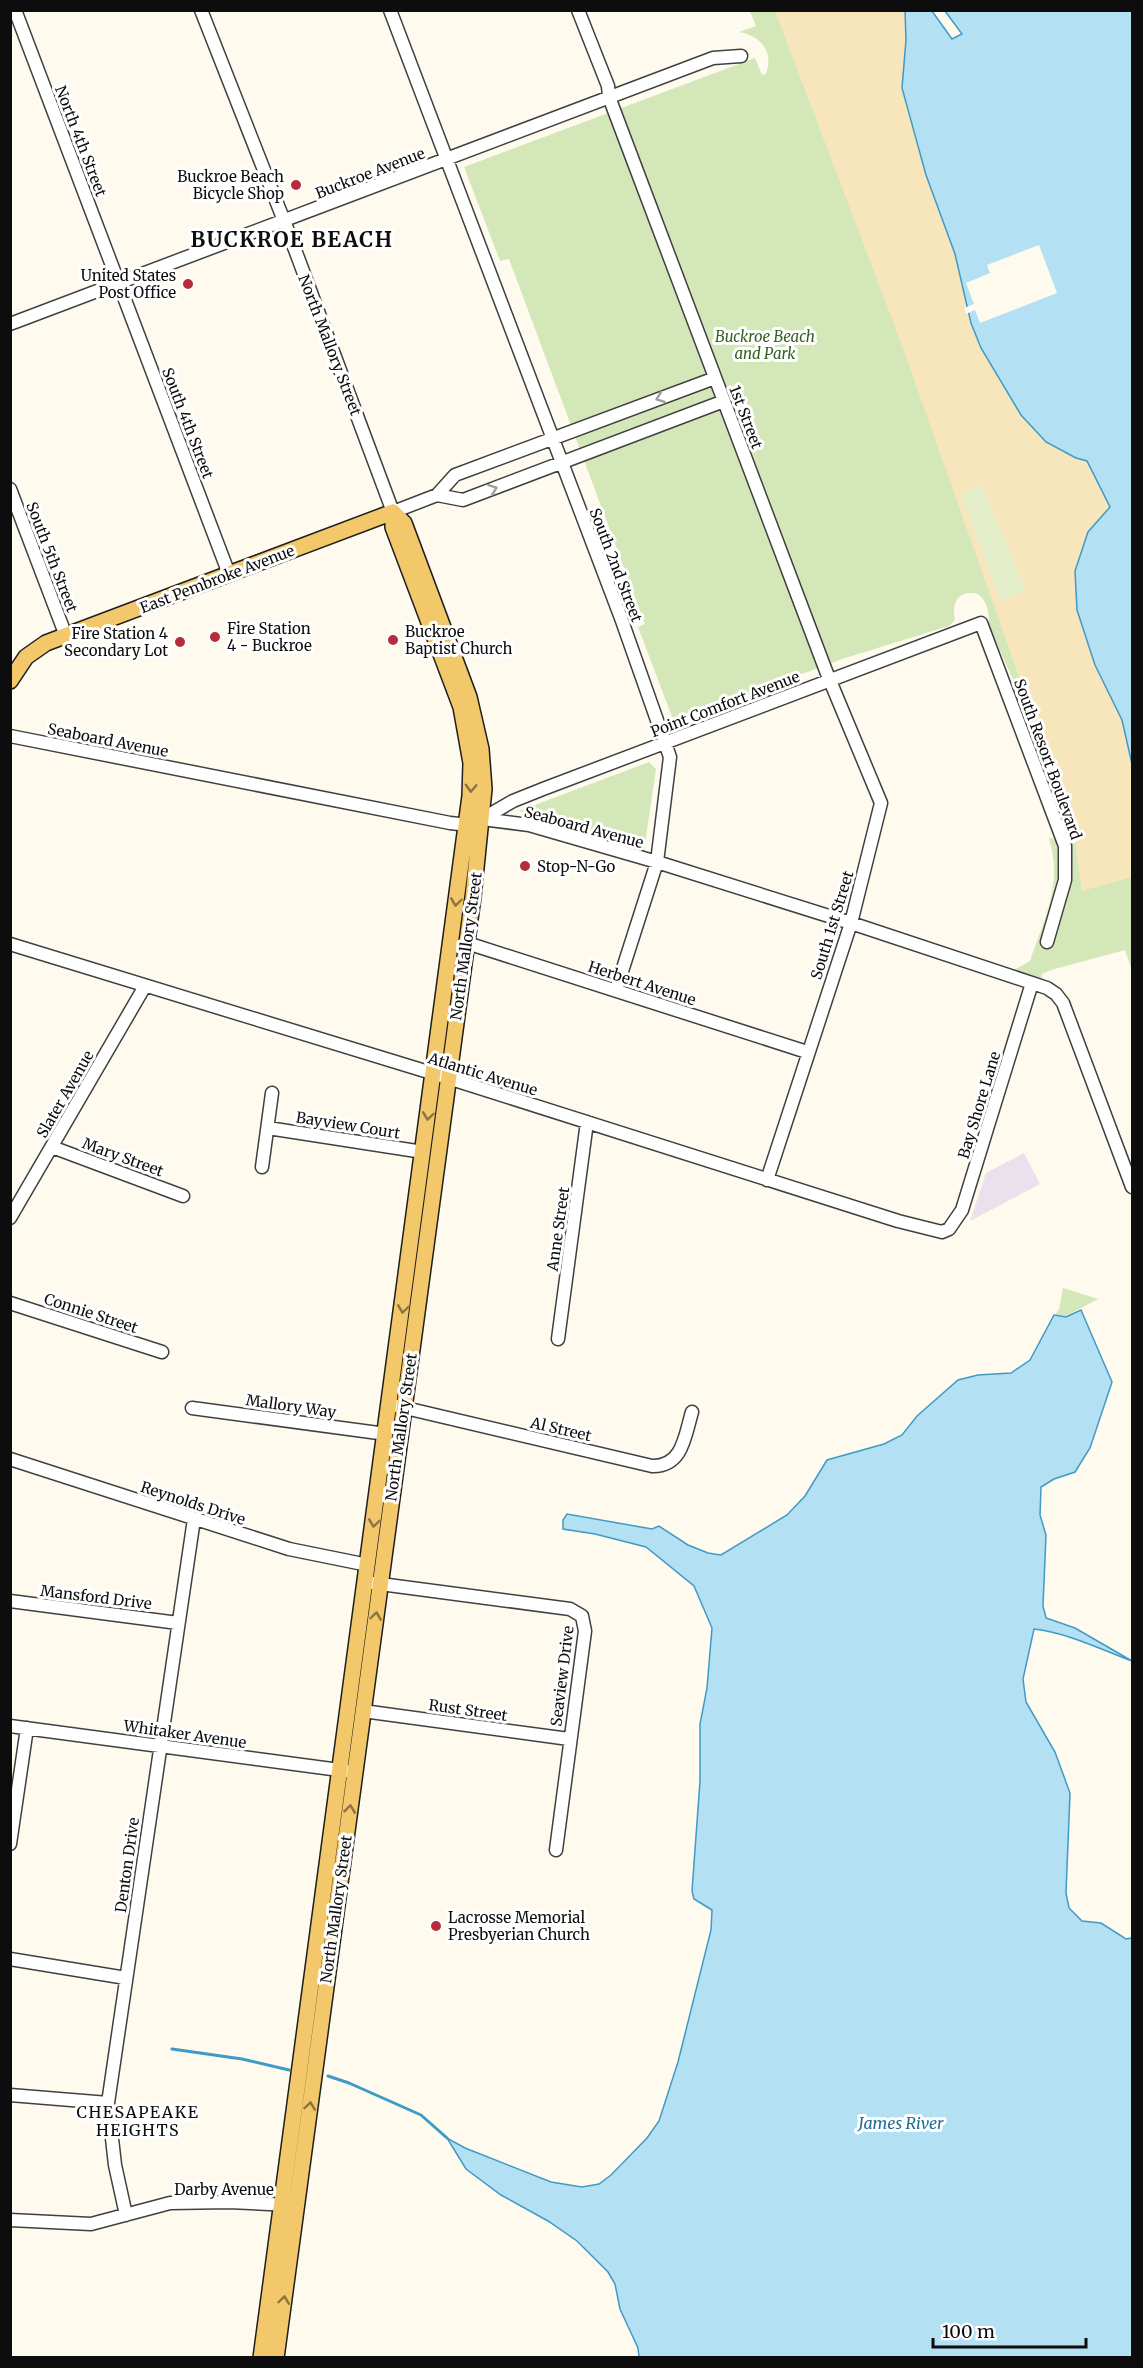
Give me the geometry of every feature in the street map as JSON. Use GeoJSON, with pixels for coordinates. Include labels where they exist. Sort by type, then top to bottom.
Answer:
{"type":"FeatureCollection","features":[{"type":"Feature","properties":{"kind":"main road","name":"East Pembroke Avenue"},"geometry":{"type":"LineString","coordinates":[[10,681],[32,651],[46,643],[393,512]]}},
{"type":"Feature","properties":{"kind":"main road","name":"North Mallory Street"},"geometry":{"type":"LineString","coordinates":[[348,1771],[363,1711],[373,1583],[368,1565],[386,1434],[397,1407],[423,1152],[441,1076],[466,943],[474,821],[471,763],[461,707],[393,527],[393,512]]}},
{"type":"Feature","properties":{"kind":"main road","name":"North Mallory Street"},"geometry":{"type":"LineString","coordinates":[[276,2358],[290,2205],[474,821]]}},
{"type":"Feature","properties":{"kind":"main road","name":"North Mallory Street"},"geometry":{"type":"LineString","coordinates":[[261,2358],[290,2205]]}},
{"type":"Feature","properties":{"kind":"street","name":"North 4th Street"},"geometry":{"type":"LineString","coordinates":[[15,10],[118,282]]}},
{"type":"Feature","properties":{"kind":"street","name":"North Mallory Street"},"geometry":{"type":"LineString","coordinates":[[201,10],[284,221],[393,512]]}},
{"type":"Feature","properties":{"kind":"street","name":"South 2nd Street"},"geometry":{"type":"LineString","coordinates":[[390,10],[670,757],[657,862],[616,990]]}},
{"type":"Feature","properties":{"kind":"street","name":"1st Street"},"geometry":{"type":"LineString","coordinates":[[578,10],[830,681]]}},
{"type":"Feature","properties":{"kind":"street","name":"Buckroe Avenue"},"geometry":{"type":"LineString","coordinates":[[10,324],[713,58],[741,56]]}},
{"type":"Feature","properties":{"kind":"street","name":"South 4th Street"},"geometry":{"type":"LineString","coordinates":[[118,282],[230,574]]}},
{"type":"Feature","properties":{"kind":"street","name":"East Pembroke Avenue"},"geometry":{"type":"LineString","coordinates":[[393,512],[437,495],[455,475],[715,378]]}},
{"type":"Feature","properties":{"kind":"street","name":"East Pembroke Avenue"},"geometry":{"type":"LineString","coordinates":[[437,495],[463,500],[723,401]]}},
{"type":"Feature","properties":{"kind":"street","name":"South 5th Street"},"geometry":{"type":"LineString","coordinates":[[10,489],[66,636]]}},
{"type":"Feature","properties":{"kind":"street","name":"Point Comfort Avenue"},"geometry":{"type":"LineString","coordinates":[[474,821],[513,801],[981,623]]}},
{"type":"Feature","properties":{"kind":"street","name":"South Resort Boulevard"},"geometry":{"type":"LineString","coordinates":[[981,623],[1065,846],[1065,880],[1047,942]]}},
{"type":"Feature","properties":{"kind":"street","name":"South 1st Street"},"geometry":{"type":"LineString","coordinates":[[767,1180],[851,923],[880,803],[830,681]]}},
{"type":"Feature","properties":{"kind":"street","name":"Seaboard Avenue"},"geometry":{"type":"LineString","coordinates":[[10,736],[450,823],[474,821],[529,825],[657,862],[851,923],[1052,991],[1063,1004],[1132,1186]]}},
{"type":"Feature","properties":{"kind":"street","name":"Herbert Avenue"},"geometry":{"type":"LineString","coordinates":[[466,943],[807,1052]]}},
{"type":"Feature","properties":{"kind":"street","name":"Atlantic Avenue"},"geometry":{"type":"LineString","coordinates":[[10,944],[441,1076],[925,1229],[945,1231]]}},
{"type":"Feature","properties":{"kind":"street","name":"Bay Shore Lane"},"geometry":{"type":"LineString","coordinates":[[945,1231],[962,1210],[1032,983]]}},
{"type":"Feature","properties":{"kind":"street","name":"Slater Avenue"},"geometry":{"type":"LineString","coordinates":[[10,1218],[145,986]]}},
{"type":"Feature","properties":{"kind":"street"},"geometry":{"type":"LineString","coordinates":[[262,1167],[272,1093]]}},
{"type":"Feature","properties":{"kind":"street","name":"Anne Street"},"geometry":{"type":"LineString","coordinates":[[558,1339],[588,1122]]}},
{"type":"Feature","properties":{"kind":"street","name":"Bayview Court"},"geometry":{"type":"LineString","coordinates":[[268,1128],[423,1152]]}},
{"type":"Feature","properties":{"kind":"street","name":"Mary Street"},"geometry":{"type":"LineString","coordinates":[[52,1147],[183,1196]]}},
{"type":"Feature","properties":{"kind":"street","name":"Connie Street"},"geometry":{"type":"LineString","coordinates":[[10,1303],[162,1352]]}},
{"type":"Feature","properties":{"kind":"street","name":"Al Street"},"geometry":{"type":"LineString","coordinates":[[397,1407],[652,1466],[670,1463],[678,1456],[692,1412]]}},
{"type":"Feature","properties":{"kind":"street","name":"Mallory Way"},"geometry":{"type":"LineString","coordinates":[[192,1408],[386,1434]]}},
{"type":"Feature","properties":{"kind":"street","name":"Reynolds Drive"},"geometry":{"type":"LineString","coordinates":[[10,1459],[289,1549],[368,1565]]}},
{"type":"Feature","properties":{"kind":"street","name":"Denton Drive"},"geometry":{"type":"LineString","coordinates":[[126,2215],[115,2165],[108,2103],[194,1519]]}},
{"type":"Feature","properties":{"kind":"street","name":"Seaview Drive"},"geometry":{"type":"LineString","coordinates":[[373,1583],[570,1609],[582,1616],[585,1631],[556,1850]]}},
{"type":"Feature","properties":{"kind":"street","name":"Mansford Drive"},"geometry":{"type":"LineString","coordinates":[[10,1601],[178,1623]]}},
{"type":"Feature","properties":{"kind":"street","name":"Rust Street"},"geometry":{"type":"LineString","coordinates":[[363,1711],[569,1739]]}},
{"type":"Feature","properties":{"kind":"street","name":"Whitaker Avenue"},"geometry":{"type":"LineString","coordinates":[[10,1726],[348,1771]]}},
{"type":"Feature","properties":{"kind":"street"},"geometry":{"type":"LineString","coordinates":[[10,1844],[27,1728]]}},
{"type":"Feature","properties":{"kind":"street"},"geometry":{"type":"LineString","coordinates":[[10,1959],[126,1978]]}},
{"type":"Feature","properties":{"kind":"street"},"geometry":{"type":"LineString","coordinates":[[10,2095],[108,2103]]}},
{"type":"Feature","properties":{"kind":"street","name":"Darby Avenue"},"geometry":{"type":"LineString","coordinates":[[10,2220],[91,2224],[170,2203],[290,2205]]}},
{"type":"Feature","properties":{"kind":"shaded area"},"geometry":{"type":"Polygon","coordinates":[[[1024,1153],[1040,1184],[970,1221],[986,1173],[1024,1153]]]}},
{"type":"Feature","properties":{"kind":"green space","name":"Buckroe Beach and Park"},"geometry":{"type":"Polygon","coordinates":[[[750,11],[877,11],[1132,808],[1132,971],[1125,950],[1051,970],[1042,974],[1041,979],[1014,970],[1030,961],[1050,901],[1054,871],[1049,838],[1082,844],[1054,771],[989,626],[986,604],[978,594],[965,594],[958,599],[954,608],[955,620],[949,626],[842,659],[674,722],[638,627],[645,624],[509,259],[500,261],[464,167],[755,58],[762,75],[766,74],[768,58],[764,46],[754,37],[739,32],[756,26],[750,11]]]}},
{"type":"Feature","properties":{"kind":"green space"},"geometry":{"type":"Polygon","coordinates":[[[981,484],[1026,591],[1000,601],[961,494],[981,484]]]}},
{"type":"Feature","properties":{"kind":"green space"},"geometry":{"type":"Polygon","coordinates":[[[649,762],[656,769],[644,851],[519,811],[649,762]]]}},
{"type":"Feature","properties":{"kind":"green space"},"geometry":{"type":"Polygon","coordinates":[[[1063,1288],[1098,1299],[1049,1325],[1059,1309],[1063,1288]]]}},
{"type":"Feature","properties":{"kind":"sand"},"geometry":{"type":"Polygon","coordinates":[[[775,11],[932,11],[1048,249],[1132,594],[1132,877],[1082,891],[1075,842],[1082,836],[1069,805],[1064,804],[900,340],[775,11]]]}},
{"type":"Feature","properties":{"kind":"water"},"geometry":{"type":"Polygon","coordinates":[[[905,11],[932,11],[952,39],[962,34],[945,11],[1132,11],[1132,764],[1122,720],[1095,665],[1077,610],[1075,571],[1088,532],[1110,507],[1087,461],[1076,458],[1046,442],[1021,415],[981,348],[971,323],[955,254],[926,175],[902,88],[906,40],[905,11]]]}},
{"type":"Feature","properties":{"kind":"water","name":"James River"},"geometry":{"type":"Polygon","coordinates":[[[1081,1310],[1112,1382],[1090,1448],[1075,1472],[1054,1479],[1041,1487],[1040,1515],[1046,1535],[1043,1606],[1046,1618],[1075,1628],[1132,1661],[1072,1638],[1034,1629],[1023,1679],[1026,1702],[1055,1752],[1070,1793],[1066,1893],[1069,1908],[1082,1921],[1101,1923],[1126,1939],[1132,1938],[1132,2357],[639,2357],[638,2348],[620,2309],[615,2284],[608,2272],[577,2241],[548,2221],[501,2195],[466,2169],[447,2138],[465,2148],[551,2182],[582,2187],[599,2184],[611,2175],[647,2138],[659,2121],[678,2062],[711,1930],[712,1910],[694,1899],[692,1891],[700,1781],[700,1724],[707,1688],[712,1628],[694,1586],[646,1547],[595,1534],[563,1529],[563,1520],[567,1514],[652,1529],[659,1526],[688,1545],[708,1553],[721,1555],[787,1515],[805,1496],[827,1460],[884,1444],[902,1435],[917,1416],[958,1380],[978,1375],[1011,1373],[1030,1360],[1054,1315],[1066,1317],[1081,1310]]]}},
{"type":"Feature","properties":{"kind":"pier"},"geometry":{"type":"Polygon","coordinates":[[[1039,245],[1057,293],[980,323],[975,310],[966,314],[964,308],[974,304],[966,283],[990,273],[987,265],[1039,245]]]}},
{"type":"Feature","properties":{"kind":"waterway"},"geometry":{"type":"LineString","coordinates":[[172,2049],[242,2059],[289,2070]]}},
{"type":"Feature","properties":{"kind":"waterway"},"geometry":{"type":"LineString","coordinates":[[328,2076],[421,2115],[447,2138]]}},
{"type":"Feature","properties":{"kind":"place","name":"Buckroe Beach Bicycle Shop"},"geometry":{"type":"Point","coordinates":[296,185]}},
{"type":"Feature","properties":{"kind":"place","name":"United States Post Office"},"geometry":{"type":"Point","coordinates":[188,284]}},
{"type":"Feature","properties":{"kind":"place","name":"Fire Station 4 - Buckroe"},"geometry":{"type":"Point","coordinates":[215,637]}},
{"type":"Feature","properties":{"kind":"place","name":"Buckroe Baptist Church"},"geometry":{"type":"Point","coordinates":[393,640]}},
{"type":"Feature","properties":{"kind":"place","name":"Fire Station 4 Secondary Lot"},"geometry":{"type":"Point","coordinates":[180,642]}},
{"type":"Feature","properties":{"kind":"place","name":"Stop-N-Go"},"geometry":{"type":"Point","coordinates":[525,866]}},
{"type":"Feature","properties":{"kind":"place","name":"Lacrosse Memorial Presbyerian Church"},"geometry":{"type":"Point","coordinates":[436,1926]}},
{"type":"Feature","properties":{"kind":"district","name":"BUCKROE BEACH"},"geometry":{"type":"Point","coordinates":[292,239]}},
{"type":"Feature","properties":{"kind":"district","name":"CHESAPEAKE HEIGHTS"},"geometry":{"type":"Point","coordinates":[138,2121]}}]}
